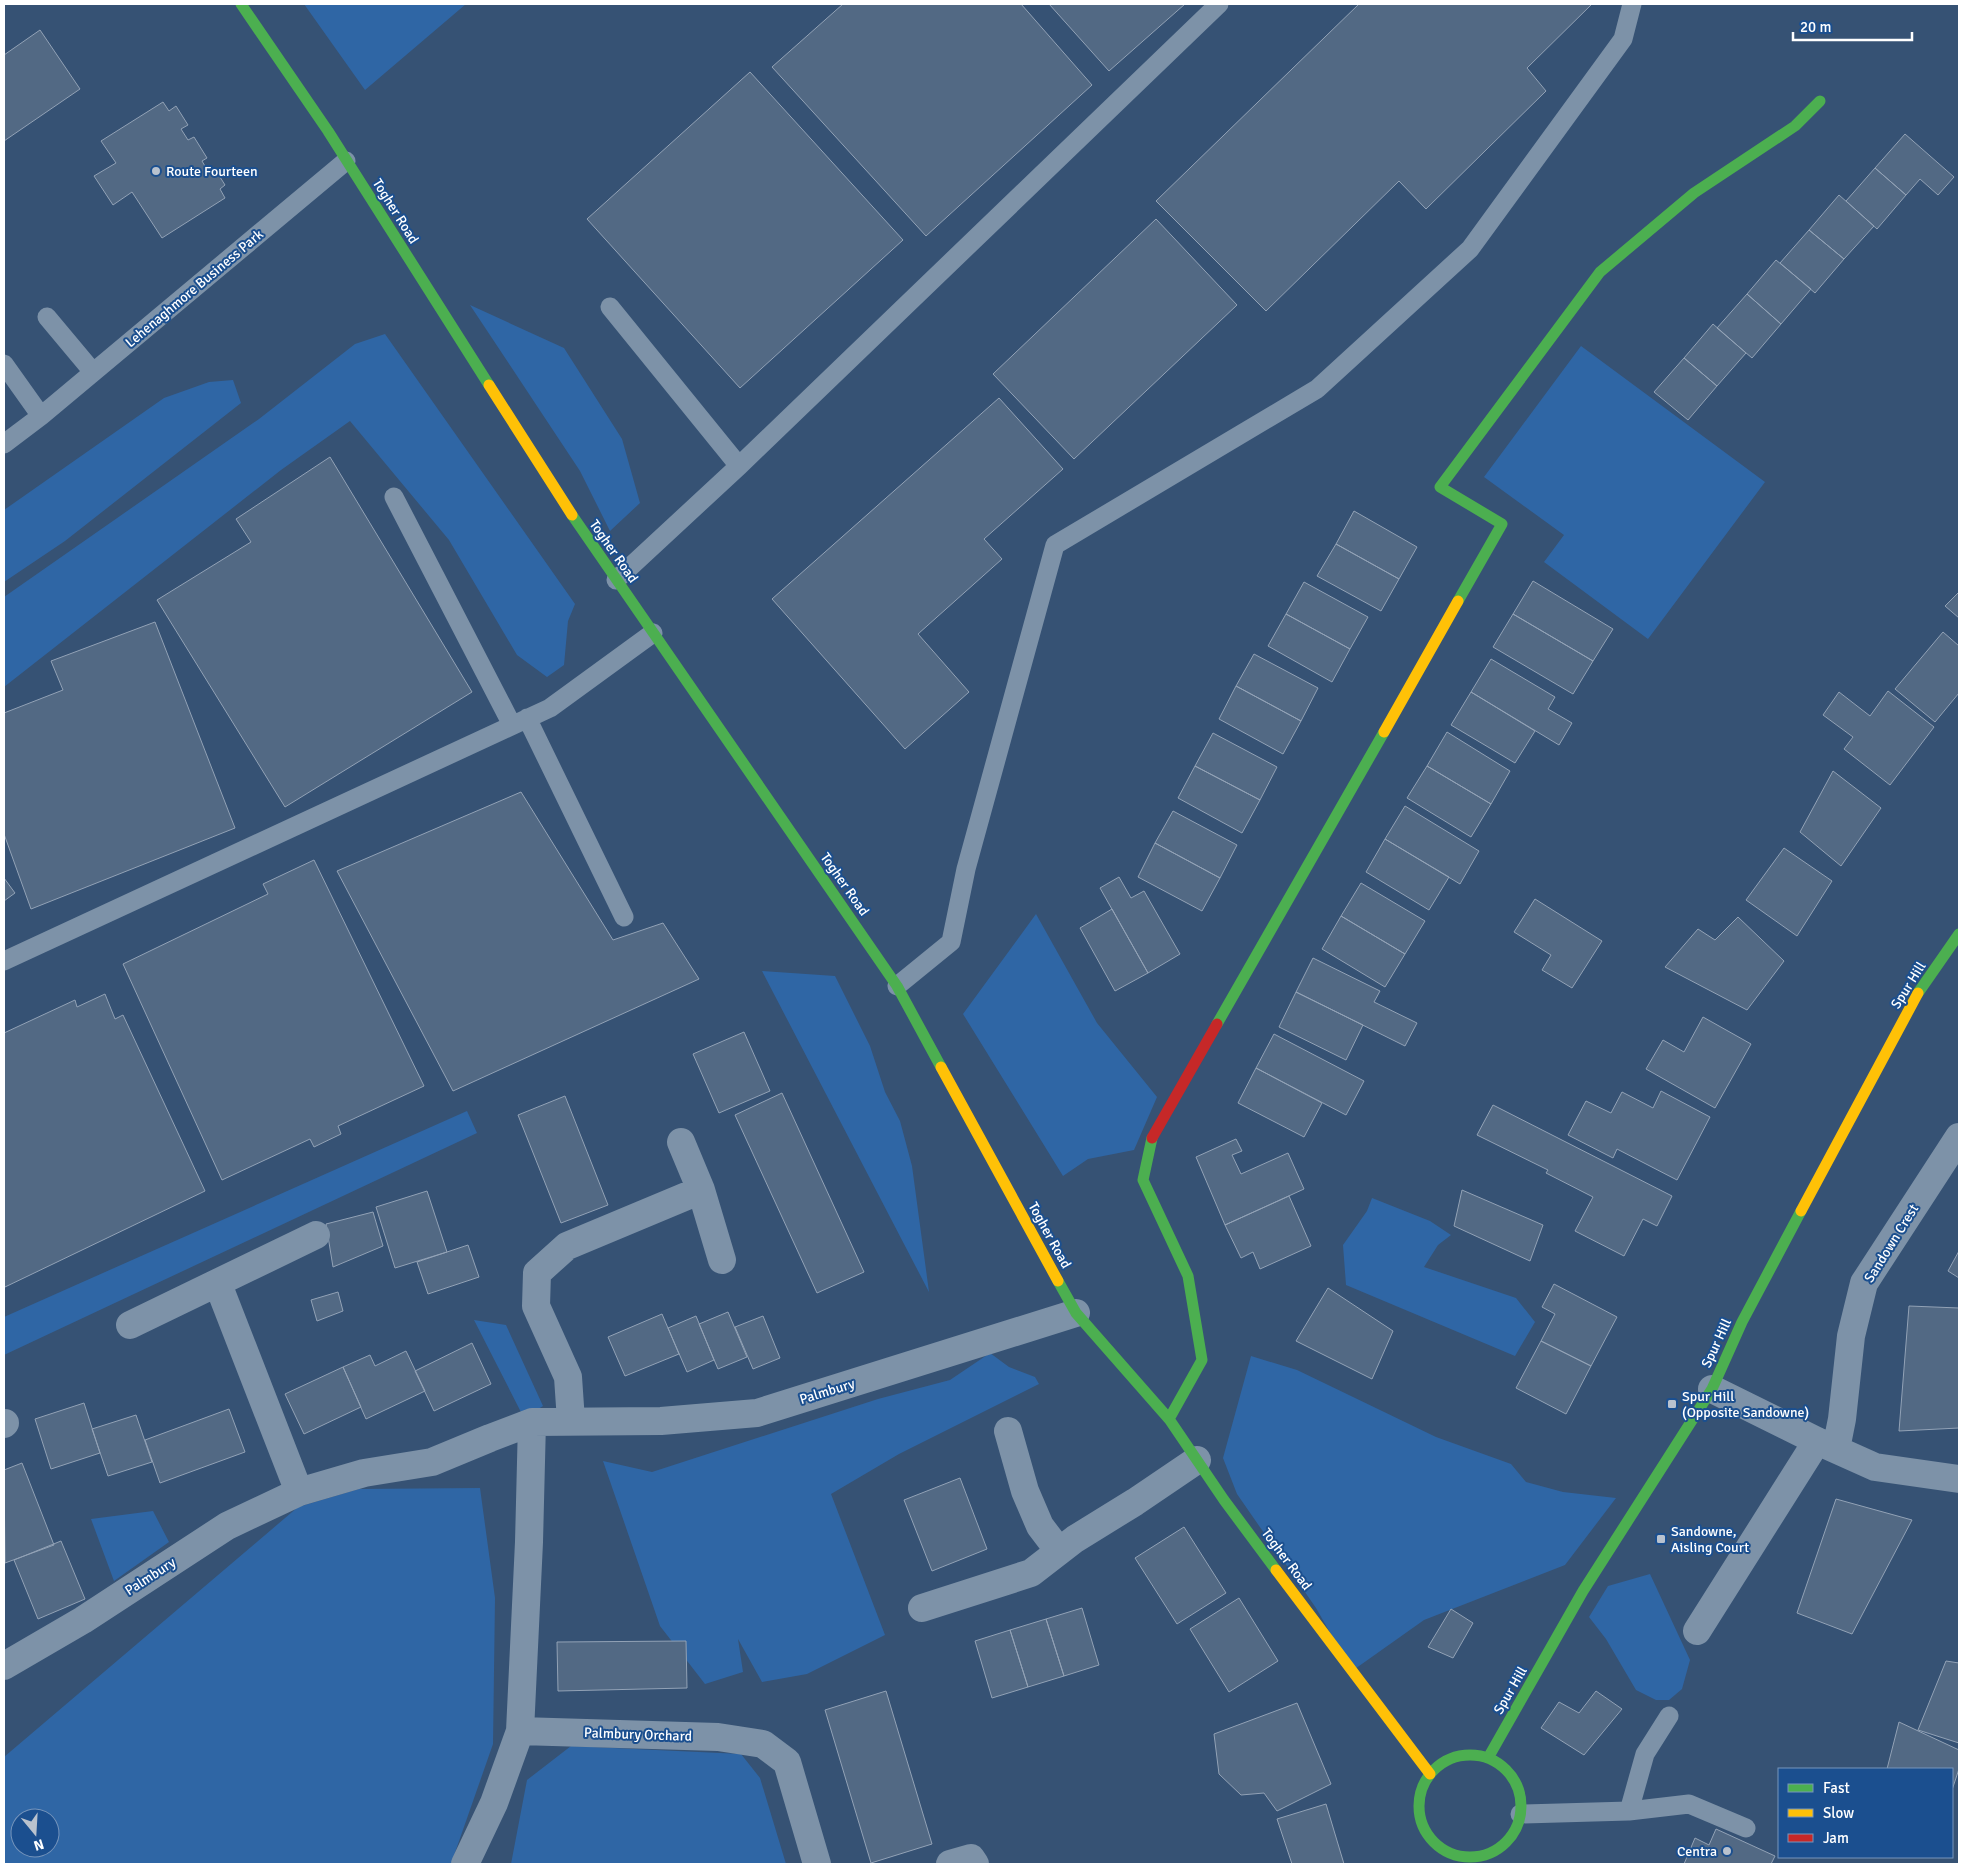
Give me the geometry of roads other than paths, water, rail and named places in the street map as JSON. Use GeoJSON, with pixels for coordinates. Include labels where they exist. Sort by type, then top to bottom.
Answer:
{"type":"FeatureCollection","features":[{"type":"Feature","properties":{"kind":"street","name":"Togher Road"},"geometry":{"type":"LineString","coordinates":[[241,4],[346,161],[584,536],[897,986],[1076,1313],[1169,1419],[1235,1516],[1430,1774]]}},
{"type":"Feature","properties":{"kind":"street"},"geometry":{"type":"LineString","coordinates":[[1169,1419],[1202,1360],[1188,1276],[1143,1180],[1150,1142],[1502,524],[1440,487],[1600,272],[1694,194],[1795,126],[1820,101]]}},
{"type":"Feature","properties":{"kind":"street","name":"Spur Hill"},"geometry":{"type":"LineString","coordinates":[[1488,1758],[1583,1591],[1712,1389],[1742,1322],[1918,992],[1959,934]]}},
{"type":"Feature","properties":{"kind":"street","name":"Sandown Crest"},"geometry":{"type":"LineString","coordinates":[[1697,1631],[1842,1419],[1851,1336],[1864,1283],[1959,1137]]}},
{"type":"Feature","properties":{"kind":"street"},"geometry":{"type":"LineString","coordinates":[[681,1142],[701,1190],[722,1260]]}},
{"type":"Feature","properties":{"kind":"street"},"geometry":{"type":"LineString","coordinates":[[571,1422],[568,1377],[536,1306],[538,1272],[567,1246],[701,1190]]}},
{"type":"Feature","properties":{"kind":"street"},"geometry":{"type":"LineString","coordinates":[[130,1325],[316,1235]]}},
{"type":"Feature","properties":{"kind":"street"},"geometry":{"type":"LineString","coordinates":[[218,1284],[299,1492]]}},
{"type":"Feature","properties":{"kind":"street","name":"Palmbury"},"geometry":{"type":"LineString","coordinates":[[4,1666],[83,1620],[227,1526],[299,1492],[364,1473],[432,1462],[532,1422],[660,1421],[756,1413],[1076,1313]]}},
{"type":"Feature","properties":{"kind":"street"},"geometry":{"type":"LineString","coordinates":[[1712,1389],[1875,1467],[1959,1479]]}},
{"type":"Feature","properties":{"kind":"street"},"geometry":{"type":"LineString","coordinates":[[465,1864],[494,1803],[520,1730],[529,1552],[532,1422]]}},
{"type":"Feature","properties":{"kind":"street"},"geometry":{"type":"LineString","coordinates":[[1008,1431],[1025,1491],[1040,1526],[1059,1551]]}},
{"type":"Feature","properties":{"kind":"street"},"geometry":{"type":"LineString","coordinates":[[922,1608],[1031,1574],[1059,1551],[1197,1460]]}},
{"type":"Feature","properties":{"kind":"street","name":"Palmbury Orchard"},"geometry":{"type":"LineString","coordinates":[[520,1730],[718,1737],[763,1744],[787,1762],[817,1864]]}},
{"type":"Feature","properties":{"kind":"street"},"geometry":{"type":"LineString","coordinates":[[1473,1755],[1488,1758],[1503,1768],[1514,1780],[1520,1796],[1520,1814],[1515,1830],[1505,1844],[1490,1853],[1456,1860],[1428,1837],[1421,1822],[1418,1805],[1421,1788],[1430,1774],[1442,1763],[1457,1757],[1473,1755]]}},
{"type":"Feature","properties":{"kind":"street"},"geometry":{"type":"LineString","coordinates":[[950,1864],[971,1858],[975,1864]]}},
{"type":"Feature","properties":{"kind":"lane"},"geometry":{"type":"LineString","coordinates":[[616,580],[739,466],[1219,4]]}},
{"type":"Feature","properties":{"kind":"lane"},"geometry":{"type":"LineString","coordinates":[[897,986],[951,942],[966,869],[1055,545],[1317,389],[1470,249],[1623,39],[1632,4]]}},
{"type":"Feature","properties":{"kind":"lane","name":"Lehenaghmore Business Park"},"geometry":{"type":"LineString","coordinates":[[4,444],[41,416],[346,161]]}},
{"type":"Feature","properties":{"kind":"lane"},"geometry":{"type":"LineString","coordinates":[[610,307],[739,466]]}},
{"type":"Feature","properties":{"kind":"lane"},"geometry":{"type":"LineString","coordinates":[[47,317],[93,372]]}},
{"type":"Feature","properties":{"kind":"lane"},"geometry":{"type":"LineString","coordinates":[[4,364],[41,416]]}},
{"type":"Feature","properties":{"kind":"lane"},"geometry":{"type":"LineString","coordinates":[[394,497],[520,721],[624,917]]}},
{"type":"Feature","properties":{"kind":"lane"},"geometry":{"type":"LineString","coordinates":[[4,961],[550,708],[653,633]]}},
{"type":"Feature","properties":{"kind":"lane"},"geometry":{"type":"LineString","coordinates":[[1629,1811],[1645,1754],[1669,1716]]}},
{"type":"Feature","properties":{"kind":"lane"},"geometry":{"type":"LineString","coordinates":[[1520,1814],[1629,1811],[1689,1804],[1746,1828]]}},
{"type":"Feature","properties":{"kind":"place","name":"Route Fourteen"},"geometry":{"type":"Point","coordinates":[156,171]}},
{"type":"Feature","properties":{"kind":"place","name":"Spur Hill (Opposite Sandowne)"},"geometry":{"type":"Point","coordinates":[1672,1404]}},
{"type":"Feature","properties":{"kind":"place","name":"Sandowne, Aisling Court"},"geometry":{"type":"Point","coordinates":[1661,1539]}},
{"type":"Feature","properties":{"kind":"place","name":"Centra"},"geometry":{"type":"Point","coordinates":[1727,1851]}}]}
